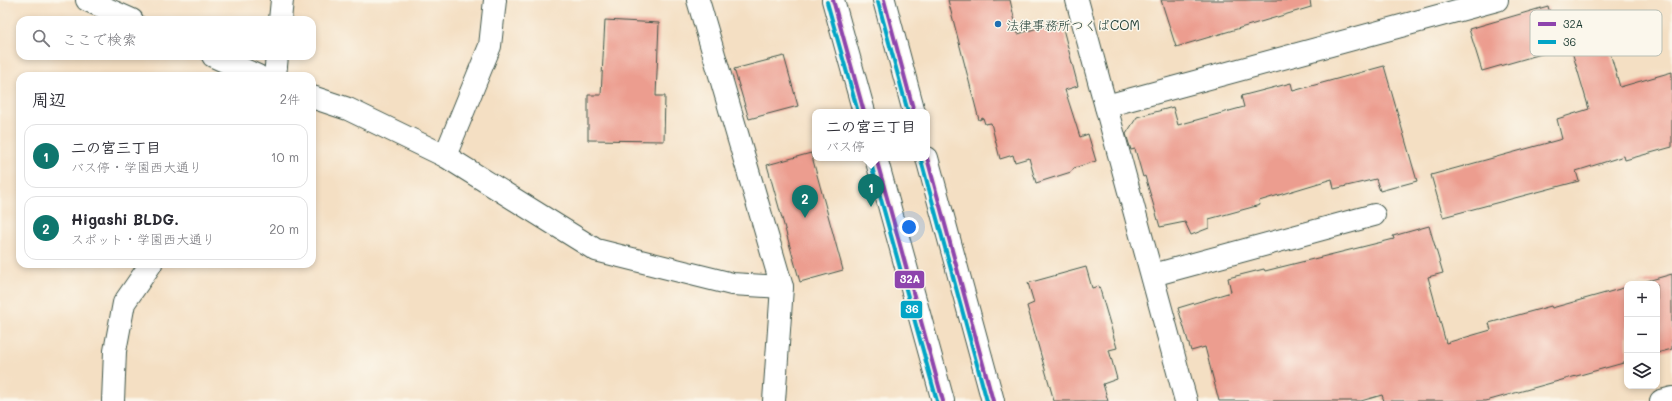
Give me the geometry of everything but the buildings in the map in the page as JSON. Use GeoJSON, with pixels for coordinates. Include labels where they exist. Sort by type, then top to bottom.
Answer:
{"type":"FeatureCollection","features":[{"type":"Feature","properties":{"kind":"street"},"geometry":{"type":"LineString","coordinates":[[87,0],[123,16]]}},
{"type":"Feature","properties":{"kind":"street"},"geometry":{"type":"LineString","coordinates":[[280,16],[282,0]]}},
{"type":"Feature","properties":{"kind":"street"},"geometry":{"type":"LineString","coordinates":[[445,156],[490,46],[495,0]]}},
{"type":"Feature","properties":{"kind":"street"},"geometry":{"type":"LineString","coordinates":[[698,0],[782,287],[774,401]]}},
{"type":"Feature","properties":{"kind":"street"},"geometry":{"type":"LineString","coordinates":[[833,0],[863,109]]}},
{"type":"Feature","properties":{"kind":"street"},"geometry":{"type":"LineString","coordinates":[[884,0],[913,109]]}},
{"type":"Feature","properties":{"kind":"street"},"geometry":{"type":"LineString","coordinates":[[1077,0],[1153,275],[1186,401]]}},
{"type":"Feature","properties":{"kind":"street"},"geometry":{"type":"LineString","coordinates":[[1106,106],[1497,0]]}},
{"type":"Feature","properties":{"kind":"street"},"geometry":{"type":"LineString","coordinates":[[222,60],[249,72]]}},
{"type":"Feature","properties":{"kind":"street"},"geometry":{"type":"LineString","coordinates":[[276,72],[277,60]]}},
{"type":"Feature","properties":{"kind":"street"},"geometry":{"type":"LineString","coordinates":[[316,98],[348,109],[445,156],[596,250],[732,284],[782,287]]}},
{"type":"Feature","properties":{"kind":"street"},"geometry":{"type":"LineString","coordinates":[[877,161],[943,401]]}},
{"type":"Feature","properties":{"kind":"street"},"geometry":{"type":"LineString","coordinates":[[928,161],[993,401]]}},
{"type":"Feature","properties":{"kind":"street"},"geometry":{"type":"LineString","coordinates":[[1153,275],[1374,214]]}},
{"type":"Feature","properties":{"kind":"street"},"geometry":{"type":"LineString","coordinates":[[113,401],[115,351],[124,303],[148,268]]}},
{"type":"Feature","properties":{"kind":"street"},"geometry":{"type":"LineString","coordinates":[[1661,401],[1672,398]]}},
{"type":"Feature","properties":{"kind":"transit line","name":"32A"},"geometry":{"type":"LineString","coordinates":[[833,0],[863,109]]}},
{"type":"Feature","properties":{"kind":"transit line","name":"32A"},"geometry":{"type":"LineString","coordinates":[[884,0],[913,109]]}},
{"type":"Feature","properties":{"kind":"transit line","name":"36"},"geometry":{"type":"LineString","coordinates":[[827,2],[857,109]]}},
{"type":"Feature","properties":{"kind":"transit line","name":"36"},"geometry":{"type":"LineString","coordinates":[[878,2],[907,109]]}},
{"type":"Feature","properties":{"kind":"transit line","name":"36"},"geometry":{"type":"LineString","coordinates":[[870,161],[937,401]]}},
{"type":"Feature","properties":{"kind":"transit line","name":"32A"},"geometry":{"type":"LineString","coordinates":[[877,161],[943,401]]}},
{"type":"Feature","properties":{"kind":"transit line","name":"36"},"geometry":{"type":"LineString","coordinates":[[921,161],[987,401]]}},
{"type":"Feature","properties":{"kind":"transit line","name":"32A"},"geometry":{"type":"LineString","coordinates":[[928,161],[993,401]]}},
{"type":"Feature","properties":{"kind":"place","name":"法律事務所つくばCOM"},"geometry":{"type":"Point","coordinates":[998,24]}},
{"type":"Feature","properties":{"kind":"place","name":"二の宮三丁目"},"geometry":{"type":"Point","coordinates":[871,207]}},
{"type":"Feature","properties":{"kind":"place","name":"Higashi BLDG."},"geometry":{"type":"Point","coordinates":[805,218]}}]}
